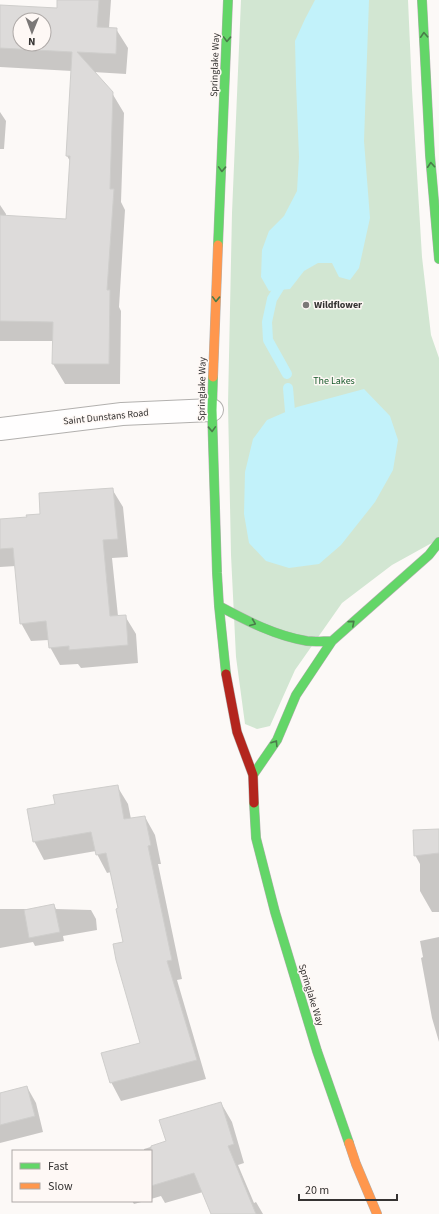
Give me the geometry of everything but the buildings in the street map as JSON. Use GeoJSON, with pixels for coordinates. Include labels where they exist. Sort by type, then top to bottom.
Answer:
{"type":"FeatureCollection","features":[{"type":"Feature","properties":{"kind":"street","name":"Springlake Way"},"geometry":{"type":"LineString","coordinates":[[228,0],[212,410],[218,606],[227,679],[236,732],[253,775],[256,838],[275,912],[317,1051],[356,1164],[377,1214]]}},
{"type":"Feature","properties":{"kind":"street"},"geometry":{"type":"LineString","coordinates":[[422,0],[430,155],[439,260]]}},
{"type":"Feature","properties":{"kind":"street","name":"Saint Dunstans Road"},"geometry":{"type":"LineString","coordinates":[[0,429],[122,414],[212,410]]}},
{"type":"Feature","properties":{"kind":"street"},"geometry":{"type":"LineString","coordinates":[[253,775],[277,740],[296,695],[332,641],[424,560],[439,543]]}},
{"type":"Feature","properties":{"kind":"street"},"geometry":{"type":"LineString","coordinates":[[218,606],[244,620],[272,631],[304,640],[332,641]]}},
{"type":"Feature","properties":{"kind":"green space","name":"The Lakes"},"geometry":{"type":"Polygon","coordinates":[[[241,0],[408,0],[422,257],[431,335],[439,358],[439,539],[392,565],[342,603],[295,670],[270,726],[257,729],[245,724],[236,657],[231,555],[228,404],[232,213],[241,0]]]}},
{"type":"Feature","properties":{"kind":"water"},"geometry":{"type":"Polygon","coordinates":[[[315,0],[369,0],[364,141],[370,218],[359,268],[350,280],[339,277],[332,263],[318,263],[304,271],[290,289],[269,291],[261,277],[262,250],[269,231],[284,216],[297,191],[299,157],[295,41],[315,0]]]}},
{"type":"Feature","properties":{"kind":"water"},"geometry":{"type":"Polygon","coordinates":[[[364,389],[390,416],[398,440],[393,470],[375,502],[341,545],[319,564],[289,568],[266,561],[249,543],[244,514],[245,472],[253,439],[267,420],[297,407],[364,389]]]}},
{"type":"Feature","properties":{"kind":"waterway"},"geometry":{"type":"LineString","coordinates":[[285,278],[272,299],[267,322],[268,340],[287,374]]}},
{"type":"Feature","properties":{"kind":"waterway"},"geometry":{"type":"LineString","coordinates":[[288,388],[290,411]]}},
{"type":"Feature","properties":{"kind":"traffic: fast"},"geometry":{"type":"LineString","coordinates":[[218,245],[228,0]]}},
{"type":"Feature","properties":{"kind":"traffic: fast"},"geometry":{"type":"LineString","coordinates":[[422,0],[430,155],[439,259]]}},
{"type":"Feature","properties":{"kind":"traffic: fast"},"geometry":{"type":"LineString","coordinates":[[213,377],[212,410],[217,573],[226,674]]}},
{"type":"Feature","properties":{"kind":"traffic: fast"},"geometry":{"type":"LineString","coordinates":[[253,775],[277,740],[296,695],[332,641],[429,555],[439,542]]}},
{"type":"Feature","properties":{"kind":"traffic: fast"},"geometry":{"type":"LineString","coordinates":[[219,606],[284,636],[307,641],[332,641]]}},
{"type":"Feature","properties":{"kind":"traffic: fast"},"geometry":{"type":"LineString","coordinates":[[254,803],[256,838],[275,912],[317,1051],[349,1143]]}},
{"type":"Feature","properties":{"kind":"traffic: slow"},"geometry":{"type":"LineString","coordinates":[[213,377],[218,245]]}},
{"type":"Feature","properties":{"kind":"traffic: slow"},"geometry":{"type":"LineString","coordinates":[[349,1143],[377,1214]]}},
{"type":"Feature","properties":{"kind":"traffic: jam"},"geometry":{"type":"LineString","coordinates":[[226,674],[237,732],[253,775],[254,803]]}},
{"type":"Feature","properties":{"kind":"place","name":"Wildflower"},"geometry":{"type":"Point","coordinates":[306,305]}}]}
